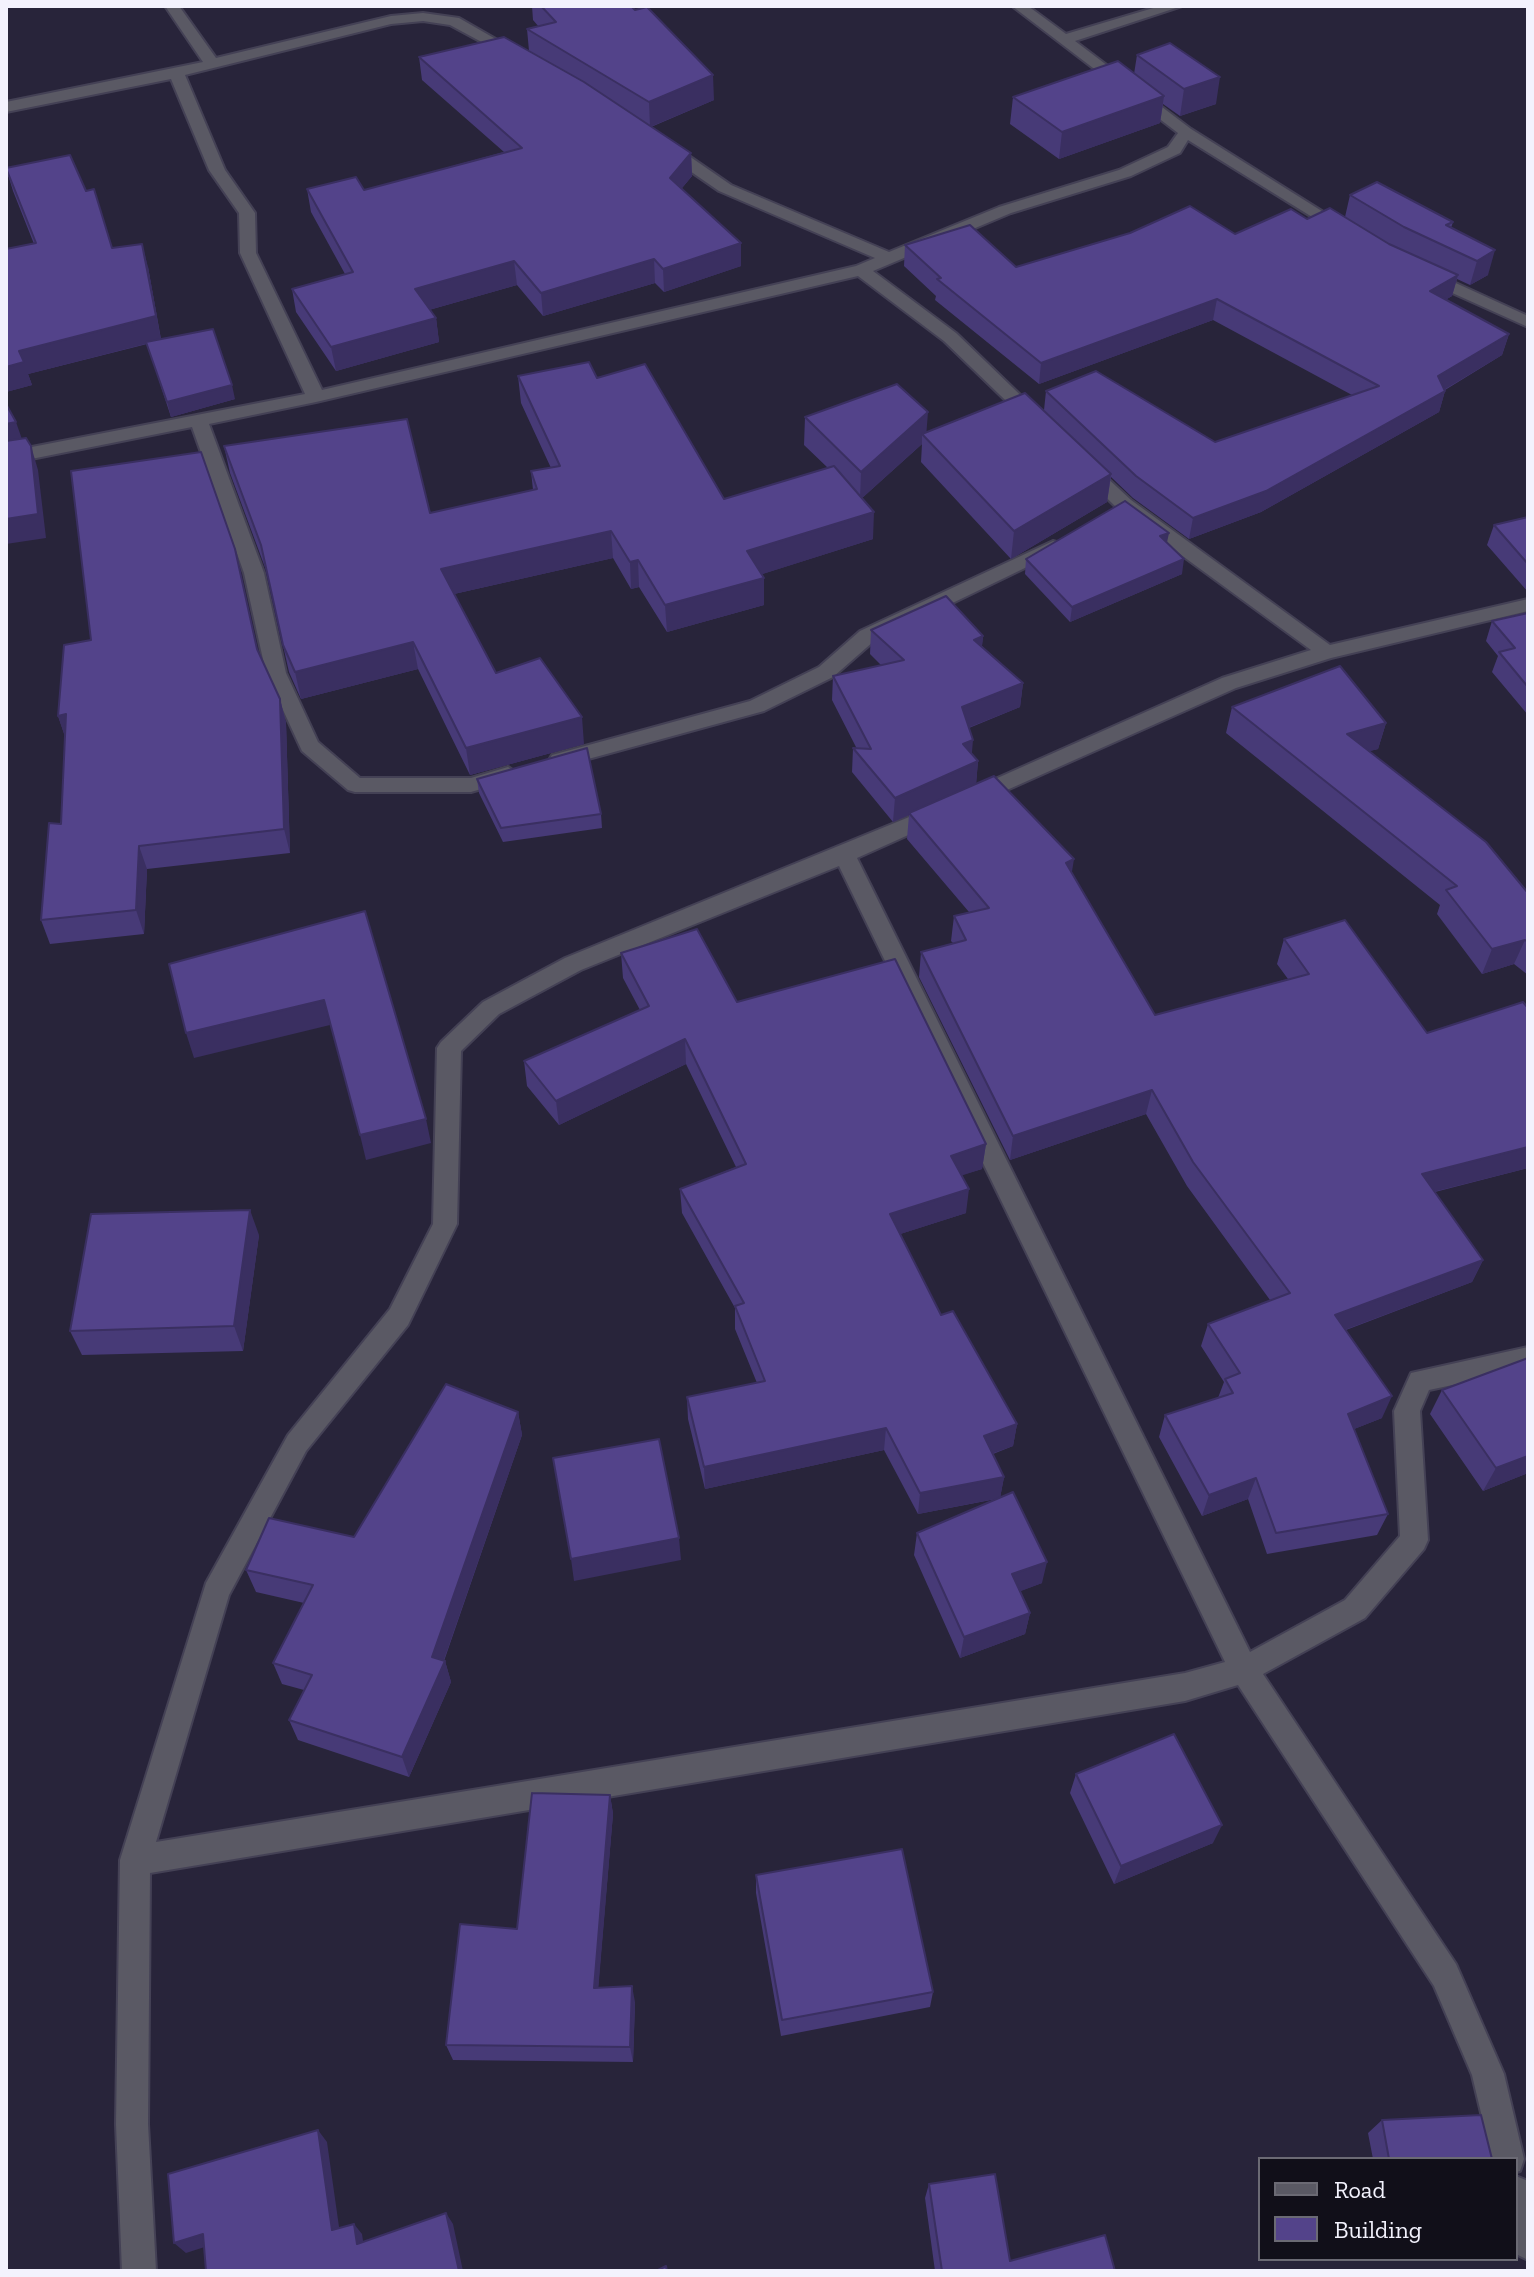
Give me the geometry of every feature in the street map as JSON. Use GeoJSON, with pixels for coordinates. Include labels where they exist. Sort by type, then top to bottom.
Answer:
{"type":"FeatureCollection","features":[{"type":"Feature","properties":{"kind":"street"},"geometry":{"type":"LineString","coordinates":[[172,6],[212,63]]}},
{"type":"Feature","properties":{"kind":"street"},"geometry":{"type":"LineString","coordinates":[[1019,6],[1186,132],[1366,243]]}},
{"type":"Feature","properties":{"kind":"street"},"geometry":{"type":"LineString","coordinates":[[1063,40],[1175,6]]}},
{"type":"Feature","properties":{"kind":"street"},"geometry":{"type":"LineString","coordinates":[[6,107],[176,72],[377,23],[423,17],[454,21],[534,67]]}},
{"type":"Feature","properties":{"kind":"street"},"geometry":{"type":"LineString","coordinates":[[176,72],[217,170],[247,213],[248,253],[264,293],[316,397]]}},
{"type":"Feature","properties":{"kind":"street"},"geometry":{"type":"LineString","coordinates":[[6,458],[316,397],[861,270],[1005,210],[1125,173],[1174,150],[1186,132]]}},
{"type":"Feature","properties":{"kind":"street"},"geometry":{"type":"LineString","coordinates":[[658,142],[725,188],[889,258]]}},
{"type":"Feature","properties":{"kind":"street"},"geometry":{"type":"LineString","coordinates":[[1405,265],[1528,322]]}},
{"type":"Feature","properties":{"kind":"street"},"geometry":{"type":"LineString","coordinates":[[861,270],[950,337],[1048,431]]}},
{"type":"Feature","properties":{"kind":"street"},"geometry":{"type":"LineString","coordinates":[[198,419],[254,573],[276,673],[309,746],[355,785],[471,785],[757,706],[826,672],[867,636],[1035,558],[1073,535]]}},
{"type":"Feature","properties":{"kind":"street"},"geometry":{"type":"LineString","coordinates":[[1070,452],[1118,508],[1327,652]]}},
{"type":"Feature","properties":{"kind":"street"},"geometry":{"type":"LineString","coordinates":[[139,2271],[132,2124],[135,1860],[216,1592],[297,1443],[399,1317],[445,1224],[449,1048],[491,1008],[573,964],[845,855],[1229,683],[1327,652],[1528,605]]}},
{"type":"Feature","properties":{"kind":"street"},"geometry":{"type":"LineString","coordinates":[[845,855],[1244,1670],[1445,1975],[1488,2074],[1508,2157]]}},
{"type":"Feature","properties":{"kind":"street"},"geometry":{"type":"LineString","coordinates":[[135,1860],[1185,1687],[1244,1670],[1355,1609],[1414,1540],[1407,1411],[1420,1381],[1528,1358]]}},
{"type":"Feature","properties":{"kind":"street"},"geometry":{"type":"LineString","coordinates":[[1518,2200],[1528,2243]]}},
{"type":"Feature","properties":{"kind":"building"},"geometry":{"type":"Polygon","coordinates":[[[541,6],[631,6],[635,10],[647,7],[713,75],[649,102],[527,29],[556,22],[541,6]]]}},
{"type":"Feature","properties":{"kind":"building"},"geometry":{"type":"Polygon","coordinates":[[[504,37],[584,82],[691,153],[670,178],[741,243],[663,269],[654,259],[541,293],[514,261],[415,289],[436,318],[331,347],[292,289],[353,272],[307,189],[356,177],[364,190],[522,148],[419,57],[504,37]]]}},
{"type":"Feature","properties":{"kind":"building"},"geometry":{"type":"Polygon","coordinates":[[[1170,43],[1220,77],[1184,89],[1137,55],[1170,43]]]}},
{"type":"Feature","properties":{"kind":"building"},"geometry":{"type":"Polygon","coordinates":[[[1118,61],[1164,96],[1062,132],[1013,97],[1118,61]]]}},
{"type":"Feature","properties":{"kind":"building"},"geometry":{"type":"Polygon","coordinates":[[[70,155],[86,191],[94,189],[112,248],[142,244],[156,316],[19,351],[24,362],[6,367],[6,249],[36,243],[6,168],[70,155]]]}},
{"type":"Feature","properties":{"kind":"building"},"geometry":{"type":"Polygon","coordinates":[[[1377,182],[1453,222],[1446,225],[1495,250],[1477,261],[1404,227],[1350,195],[1377,182]]]}},
{"type":"Feature","properties":{"kind":"building"},"geometry":{"type":"Polygon","coordinates":[[[1190,206],[1235,234],[1291,209],[1307,219],[1330,208],[1389,244],[1458,275],[1430,291],[1509,334],[1438,376],[1445,391],[1266,491],[1193,518],[1136,476],[1046,391],[1096,371],[1215,442],[1379,386],[1217,299],[1041,363],[937,279],[941,278],[905,245],[970,225],[1016,267],[1130,233],[1190,206]]]}},
{"type":"Feature","properties":{"kind":"building"},"geometry":{"type":"Polygon","coordinates":[[[213,329],[232,385],[167,402],[146,342],[213,329]]]}},
{"type":"Feature","properties":{"kind":"building"},"geometry":{"type":"Polygon","coordinates":[[[589,362],[597,378],[645,364],[724,499],[834,466],[874,512],[747,551],[764,578],[665,605],[638,560],[630,562],[611,531],[441,569],[496,673],[540,658],[582,717],[466,748],[413,642],[295,672],[283,645],[261,545],[224,446],[407,419],[430,513],[537,489],[531,471],[560,466],[518,376],[589,362]]]}},
{"type":"Feature","properties":{"kind":"building"},"geometry":{"type":"Polygon","coordinates":[[[897,384],[928,412],[861,472],[805,417],[897,384]]]}},
{"type":"Feature","properties":{"kind":"building"},"geometry":{"type":"Polygon","coordinates":[[[1025,393],[1111,474],[1014,531],[922,434],[1025,393]]]}},
{"type":"Feature","properties":{"kind":"building"},"geometry":{"type":"Polygon","coordinates":[[[6,404],[16,422],[6,424],[6,404]]]}},
{"type":"Feature","properties":{"kind":"building"},"geometry":{"type":"Polygon","coordinates":[[[26,438],[31,446],[38,514],[6,519],[6,441],[26,438]]]}},
{"type":"Feature","properties":{"kind":"building"},"geometry":{"type":"Polygon","coordinates":[[[201,452],[235,549],[257,649],[280,699],[284,829],[139,846],[136,910],[41,920],[49,823],[61,824],[66,714],[58,716],[64,645],[91,640],[71,471],[201,452]]]}},
{"type":"Feature","properties":{"kind":"building"},"geometry":{"type":"Polygon","coordinates":[[[1125,501],[1169,533],[1160,536],[1184,559],[1072,607],[1026,559],[1125,501]]]}},
{"type":"Feature","properties":{"kind":"building"},"geometry":{"type":"Polygon","coordinates":[[[1528,517],[1528,564],[1494,525],[1528,517]]]}},
{"type":"Feature","properties":{"kind":"building"},"geometry":{"type":"Polygon","coordinates":[[[946,596],[983,636],[974,640],[1023,683],[962,707],[973,740],[963,744],[978,761],[895,798],[853,748],[871,749],[833,676],[904,660],[871,630],[946,596]]]}},
{"type":"Feature","properties":{"kind":"building"},"geometry":{"type":"Polygon","coordinates":[[[1528,613],[1528,687],[1499,652],[1515,648],[1492,621],[1528,613]]]}},
{"type":"Feature","properties":{"kind":"building"},"geometry":{"type":"Polygon","coordinates":[[[1340,666],[1386,723],[1347,734],[1486,842],[1528,893],[1528,942],[1525,940],[1492,949],[1446,890],[1457,886],[1232,707],[1340,666]]]}},
{"type":"Feature","properties":{"kind":"building"},"geometry":{"type":"Polygon","coordinates":[[[587,748],[601,814],[501,828],[477,779],[587,748]]]}},
{"type":"Feature","properties":{"kind":"building"},"geometry":{"type":"Polygon","coordinates":[[[994,776],[1074,859],[1066,863],[1155,1015],[1309,974],[1284,939],[1345,920],[1427,1033],[1523,1002],[1528,1008],[1528,1147],[1422,1174],[1483,1260],[1335,1315],[1392,1396],[1348,1414],[1388,1514],[1276,1533],[1256,1478],[1209,1495],[1165,1415],[1233,1393],[1225,1379],[1240,1373],[1208,1324],[1290,1293],[1193,1162],[1152,1090],[1013,1136],[921,952],[966,940],[954,916],[989,908],[909,813],[994,776]]]}},
{"type":"Feature","properties":{"kind":"building"},"geometry":{"type":"Polygon","coordinates":[[[365,911],[426,1119],[360,1135],[324,1000],[186,1033],[169,964],[365,911]]]}},
{"type":"Feature","properties":{"kind":"building"},"geometry":{"type":"Polygon","coordinates":[[[697,929],[737,1002],[895,959],[986,1144],[951,1156],[969,1189],[890,1214],[941,1315],[953,1311],[1017,1424],[984,1436],[1004,1477],[920,1493],[886,1428],[704,1467],[687,1397],[765,1381],[735,1306],[744,1303],[680,1189],[746,1164],[685,1039],[556,1101],[524,1061],[649,1006],[621,953],[697,929]]]}},
{"type":"Feature","properties":{"kind":"building"},"geometry":{"type":"Polygon","coordinates":[[[250,1210],[234,1326],[70,1331],[91,1214],[250,1210]]]}},
{"type":"Feature","properties":{"kind":"building"},"geometry":{"type":"Polygon","coordinates":[[[1528,1358],[1528,1456],[1496,1468],[1442,1390],[1528,1358]]]}},
{"type":"Feature","properties":{"kind":"building"},"geometry":{"type":"Polygon","coordinates":[[[446,1384],[518,1412],[432,1657],[445,1661],[402,1757],[289,1720],[312,1675],[273,1663],[313,1585],[246,1570],[269,1518],[354,1537],[446,1384]]]}},
{"type":"Feature","properties":{"kind":"building"},"geometry":{"type":"Polygon","coordinates":[[[659,1439],[679,1538],[571,1559],[553,1458],[659,1439]]]}},
{"type":"Feature","properties":{"kind":"building"},"geometry":{"type":"Polygon","coordinates":[[[1013,1492],[1047,1562],[1012,1574],[1030,1613],[964,1637],[917,1533],[1013,1492]]]}},
{"type":"Feature","properties":{"kind":"building"},"geometry":{"type":"Polygon","coordinates":[[[1174,1734],[1222,1825],[1121,1866],[1076,1774],[1174,1734]]]}},
{"type":"Feature","properties":{"kind":"building"},"geometry":{"type":"Polygon","coordinates":[[[532,1793],[610,1795],[594,1988],[632,1986],[630,2047],[446,2045],[460,1924],[517,1929],[532,1793]]]}},
{"type":"Feature","properties":{"kind":"building"},"geometry":{"type":"Polygon","coordinates":[[[902,1849],[933,1992],[782,2020],[756,1875],[902,1849]]]}},
{"type":"Feature","properties":{"kind":"building"},"geometry":{"type":"Polygon","coordinates":[[[1481,2115],[1492,2157],[1389,2157],[1382,2120],[1481,2115]]]}},
{"type":"Feature","properties":{"kind":"building"},"geometry":{"type":"Polygon","coordinates":[[[318,2130],[332,2230],[354,2224],[357,2244],[446,2213],[459,2271],[206,2271],[203,2234],[174,2243],[168,2174],[318,2130]]]}},
{"type":"Feature","properties":{"kind":"building"},"geometry":{"type":"Polygon","coordinates":[[[995,2174],[1010,2261],[1105,2235],[1115,2271],[942,2271],[929,2184],[995,2174]]]}}]}
